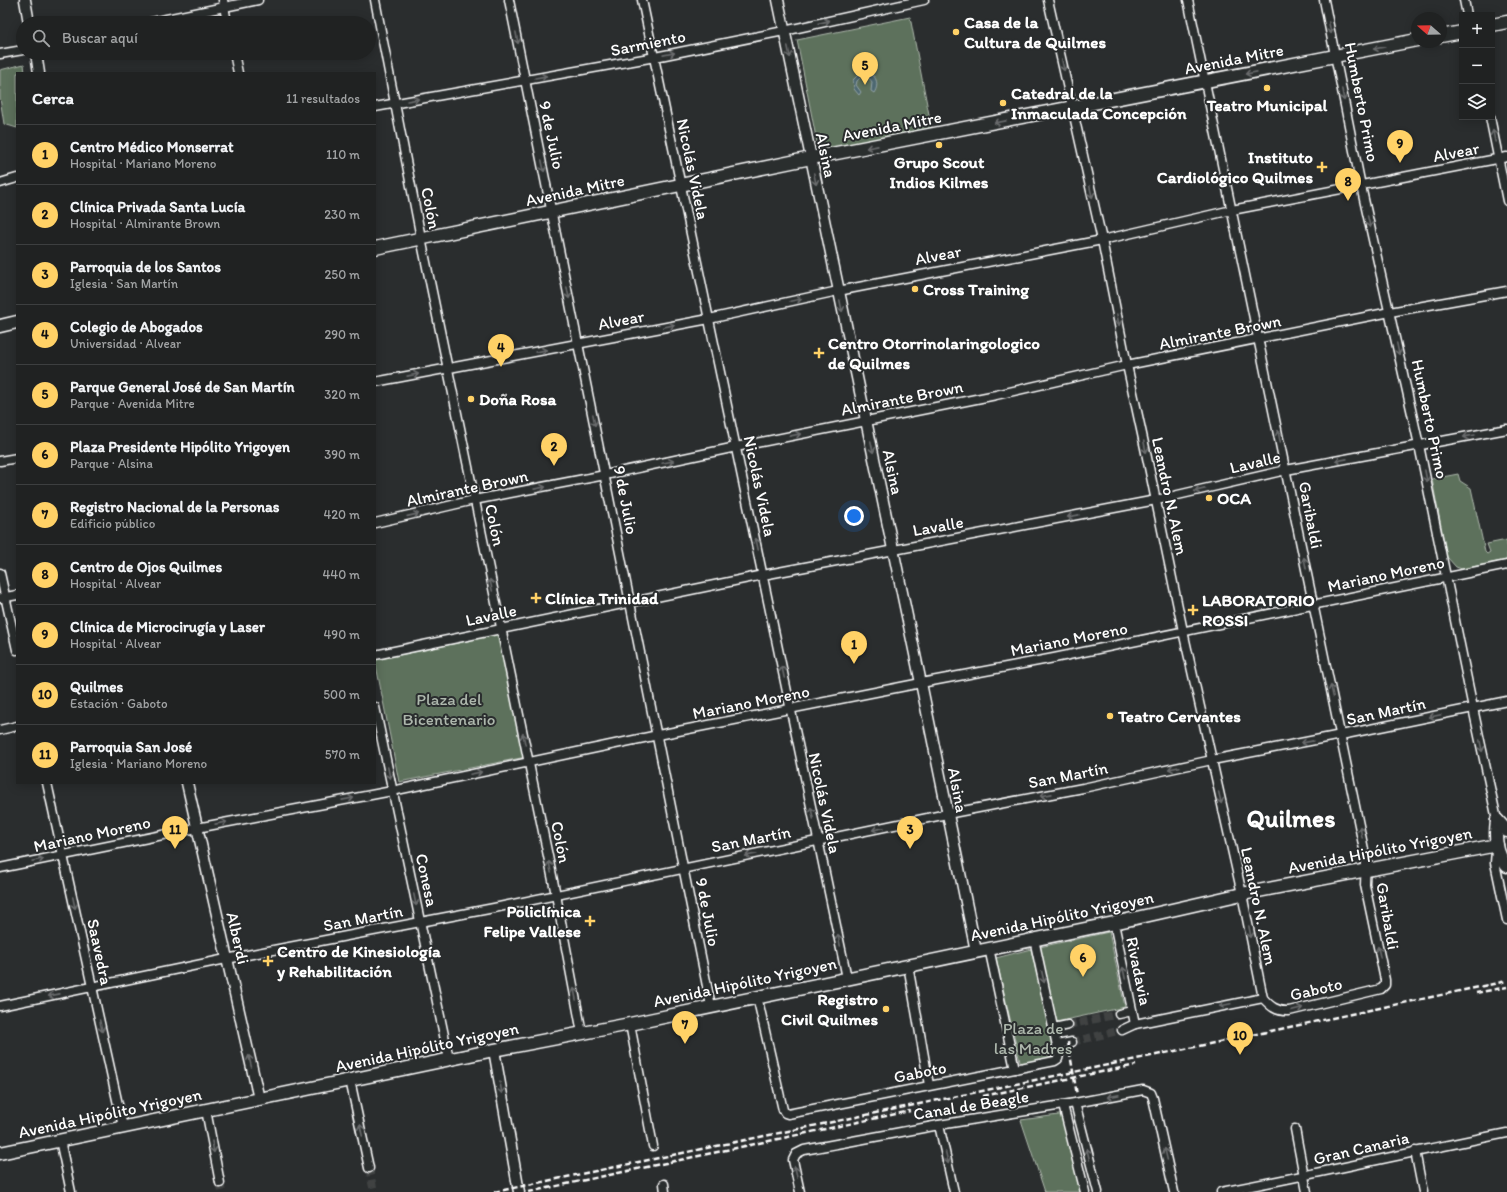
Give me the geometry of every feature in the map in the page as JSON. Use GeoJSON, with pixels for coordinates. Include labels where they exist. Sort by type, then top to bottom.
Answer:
{"type":"FeatureCollection","features":[{"type":"Feature","properties":{"kind":"main road"},"geometry":{"type":"LineString","coordinates":[[1495,24],[1507,22]]}},
{"type":"Feature","properties":{"kind":"main road"},"geometry":{"type":"LineString","coordinates":[[1447,35],[1459,33]]}},
{"type":"Feature","properties":{"kind":"main road","name":"Avenida Mitre"},"geometry":{"type":"LineString","coordinates":[[376,248],[811,158],[1411,41]]}},
{"type":"Feature","properties":{"kind":"main road"},"geometry":{"type":"LineString","coordinates":[[0,326],[16,322]]}},
{"type":"Feature","properties":{"kind":"main road"},"geometry":{"type":"LineString","coordinates":[[1497,820],[1507,831]]}},
{"type":"Feature","properties":{"kind":"main road","name":"Humberto Primo"},"geometry":{"type":"LineString","coordinates":[[1497,820],[1495,832],[1497,845],[1501,860],[1507,866]]}},
{"type":"Feature","properties":{"kind":"main road","name":"Avenida Hipólito Yrigoyen"},"geometry":{"type":"LineString","coordinates":[[0,1153],[449,1059],[582,1032],[630,1024],[757,996],[1114,923],[1242,894],[1497,845]]}},
{"type":"Feature","properties":{"kind":"street"},"geometry":{"type":"LineString","coordinates":[[25,0],[28,16]]}},
{"type":"Feature","properties":{"kind":"street"},"geometry":{"type":"LineString","coordinates":[[174,16],[224,3],[258,0]]}},
{"type":"Feature","properties":{"kind":"street","name":"Colón"},"geometry":{"type":"LineString","coordinates":[[375,0],[421,238],[556,895],[582,1032]]}},
{"type":"Feature","properties":{"kind":"street","name":"9 de Julio"},"geometry":{"type":"LineString","coordinates":[[509,0],[711,1006]]}},
{"type":"Feature","properties":{"kind":"street","name":"Nicolás Videla"},"geometry":{"type":"LineString","coordinates":[[642,0],[847,978]]}},
{"type":"Feature","properties":{"kind":"street","name":"Alsina"},"geometry":{"type":"LineString","coordinates":[[778,0],[976,951]]}},
{"type":"Feature","properties":{"kind":"street","name":"Sarmiento"},"geometry":{"type":"LineString","coordinates":[[376,107],[655,57],[784,31],[924,0]]}},
{"type":"Feature","properties":{"kind":"street","name":"Leandro N. Alem"},"geometry":{"type":"LineString","coordinates":[[1048,0],[1102,240],[1183,631],[1242,894],[1263,998]]}},
{"type":"Feature","properties":{"kind":"street","name":"Garibaldi"},"geometry":{"type":"LineString","coordinates":[[1188,0],[1258,340],[1342,735],[1366,859],[1365,885],[1385,980],[1385,985],[1381,989]]}},
{"type":"Feature","properties":{"kind":"street","name":"Humberto Primo"},"geometry":{"type":"LineString","coordinates":[[1324,0],[1361,186],[1419,445],[1497,820]]}},
{"type":"Feature","properties":{"kind":"street"},"geometry":{"type":"LineString","coordinates":[[1464,0],[1466,12]]}},
{"type":"Feature","properties":{"kind":"street"},"geometry":{"type":"LineString","coordinates":[[224,3],[227,16]]}},
{"type":"Feature","properties":{"kind":"street"},"geometry":{"type":"LineString","coordinates":[[0,54],[16,51]]}},
{"type":"Feature","properties":{"kind":"street"},"geometry":{"type":"LineString","coordinates":[[37,60],[39,72]]}},
{"type":"Feature","properties":{"kind":"street"},"geometry":{"type":"LineString","coordinates":[[235,60],[238,72]]}},
{"type":"Feature","properties":{"kind":"street"},"geometry":{"type":"LineString","coordinates":[[1491,120],[1507,201]]}},
{"type":"Feature","properties":{"kind":"street","name":"Alvear"},"geometry":{"type":"LineString","coordinates":[[376,382],[709,319],[838,290],[1102,240],[1232,210],[1507,157]]}},
{"type":"Feature","properties":{"kind":"street"},"geometry":{"type":"LineString","coordinates":[[0,183],[16,178]]}},
{"type":"Feature","properties":{"kind":"street","name":"Almirante Brown"},"geometry":{"type":"LineString","coordinates":[[376,523],[474,500],[605,475],[996,395],[1127,365],[1258,340],[1390,312],[1507,291]]}},
{"type":"Feature","properties":{"kind":"street","name":"Lavalle"},"geometry":{"type":"LineString","coordinates":[[376,655],[763,575],[1156,500],[1286,470],[1507,429]]}},
{"type":"Feature","properties":{"kind":"street"},"geometry":{"type":"LineString","coordinates":[[0,461],[16,458]]}},
{"type":"Feature","properties":{"kind":"street","name":"Mariano Moreno"},"geometry":{"type":"LineString","coordinates":[[0,868],[197,828],[392,791],[921,683],[1054,658],[1507,564]]}},
{"type":"Feature","properties":{"kind":"street"},"geometry":{"type":"LineString","coordinates":[[0,573],[3,598],[16,646]]}},
{"type":"Feature","properties":{"kind":"street"},"geometry":{"type":"LineString","coordinates":[[3,598],[16,595]]}},
{"type":"Feature","properties":{"kind":"street","name":"San Martín"},"geometry":{"type":"LineString","coordinates":[[0,1006],[226,959],[556,895],[947,814],[1083,788],[1212,760],[1507,701]]}},
{"type":"Feature","properties":{"kind":"street","name":"Conesa"},"geometry":{"type":"LineString","coordinates":[[376,712],[449,1059]]}},
{"type":"Feature","properties":{"kind":"street"},"geometry":{"type":"LineString","coordinates":[[0,730],[16,726]]}},
{"type":"Feature","properties":{"kind":"street","name":"Saavedra"},"geometry":{"type":"LineString","coordinates":[[47,784],[123,1127]]}},
{"type":"Feature","properties":{"kind":"street","name":"Alberdi"},"geometry":{"type":"LineString","coordinates":[[187,784],[259,1099]]}},
{"type":"Feature","properties":{"kind":"street","name":"Humberto Primo"},"geometry":{"type":"LineString","coordinates":[[1497,845],[1495,863],[1507,920]]}},
{"type":"Feature","properties":{"kind":"street","name":"Rivadavia"},"geometry":{"type":"LineString","coordinates":[[1114,923],[1135,1024]]}},
{"type":"Feature","properties":{"kind":"street"},"geometry":{"type":"LineString","coordinates":[[1034,939],[1057,1045],[1072,1042]]}},
{"type":"Feature","properties":{"kind":"street"},"geometry":{"type":"LineString","coordinates":[[990,948],[1015,1069]]}},
{"type":"Feature","properties":{"kind":"street"},"geometry":{"type":"LineString","coordinates":[[908,965],[929,1085]]}},
{"type":"Feature","properties":{"kind":"street","name":"Gaboto"},"geometry":{"type":"LineString","coordinates":[[1263,998],[1270,1006],[1278,1010],[1289,1012],[1381,989]]}},
{"type":"Feature","properties":{"kind":"street","name":"Gaboto"},"geometry":{"type":"LineString","coordinates":[[757,996],[783,1110],[788,1114],[1015,1069],[1058,1059],[1059,1055],[1057,1045]]}},
{"type":"Feature","properties":{"kind":"street"},"geometry":{"type":"LineString","coordinates":[[1122,1030],[1135,1024],[1263,998]]}},
{"type":"Feature","properties":{"kind":"street"},"geometry":{"type":"LineString","coordinates":[[1119,1014],[1132,1011]]}},
{"type":"Feature","properties":{"kind":"street"},"geometry":{"type":"LineString","coordinates":[[630,1024],[653,1146]]}},
{"type":"Feature","properties":{"kind":"street"},"geometry":{"type":"LineString","coordinates":[[1054,1028],[1068,1025]]}},
{"type":"Feature","properties":{"kind":"street"},"geometry":{"type":"LineString","coordinates":[[494,1050],[518,1190]]}},
{"type":"Feature","properties":{"kind":"street"},"geometry":{"type":"LineString","coordinates":[[350,1080],[369,1168]]}},
{"type":"Feature","properties":{"kind":"street","name":"Canal de Beagle"},"geometry":{"type":"LineString","coordinates":[[800,1192],[793,1160],[796,1154],[804,1150],[1143,1090],[1151,1093],[1174,1192]]}},
{"type":"Feature","properties":{"kind":"street"},"geometry":{"type":"LineString","coordinates":[[1075,1103],[1098,1192]]}},
{"type":"Feature","properties":{"kind":"street"},"geometry":{"type":"LineString","coordinates":[[1063,1105],[1085,1192]]}},
{"type":"Feature","properties":{"kind":"street"},"geometry":{"type":"LineString","coordinates":[[206,1110],[220,1183]]}},
{"type":"Feature","properties":{"kind":"street"},"geometry":{"type":"LineString","coordinates":[[939,1125],[954,1192]]}},
{"type":"Feature","properties":{"kind":"street"},"geometry":{"type":"LineString","coordinates":[[1295,1129],[1307,1192]]}},
{"type":"Feature","properties":{"kind":"street","name":"Gran Canaria"},"geometry":{"type":"LineString","coordinates":[[1221,1192],[1507,1133]]}},
{"type":"Feature","properties":{"kind":"street"},"geometry":{"type":"LineString","coordinates":[[60,1140],[71,1192]]}},
{"type":"Feature","properties":{"kind":"street"},"geometry":{"type":"LineString","coordinates":[[1415,1151],[1423,1192]]}},
{"type":"Feature","properties":{"kind":"green space"},"geometry":{"type":"Polygon","coordinates":[[[910,17],[932,130],[819,153],[797,40],[910,17]]]}},
{"type":"Feature","properties":{"kind":"green space"},"geometry":{"type":"Polygon","coordinates":[[[24,64],[25,72],[16,72],[16,128],[4,124],[0,98],[0,70],[24,64]]]}},
{"type":"Feature","properties":{"kind":"green space"},"geometry":{"type":"Polygon","coordinates":[[[1458,474],[1460,481],[1471,488],[1485,552],[1487,554],[1490,552],[1487,544],[1507,540],[1507,560],[1462,569],[1456,567],[1447,557],[1432,479],[1458,474]]]}},
{"type":"Feature","properties":{"kind":"green space","name":"Plaza del Bicentenario"},"geometry":{"type":"Polygon","coordinates":[[[500,634],[526,757],[399,782],[376,660],[500,634]]]}},
{"type":"Feature","properties":{"kind":"green space"},"geometry":{"type":"Polygon","coordinates":[[[1109,932],[1125,1007],[1056,1022],[1040,947],[1109,932]]]}},
{"type":"Feature","properties":{"kind":"green space","name":"Plaza de las Madres"},"geometry":{"type":"Polygon","coordinates":[[[1031,949],[1056,1057],[1021,1066],[996,958],[1031,949]]]}},
{"type":"Feature","properties":{"kind":"green space"},"geometry":{"type":"Polygon","coordinates":[[[1066,1114],[1088,1192],[1045,1192],[1021,1120],[1066,1114]]]}},
{"type":"Feature","properties":{"kind":"water"},"geometry":{"type":"Polygon","coordinates":[[[866,72],[875,77],[877,83],[876,90],[874,93],[871,91],[871,80],[867,77],[861,77],[857,81],[856,85],[861,92],[859,95],[854,89],[853,80],[859,74],[866,72]]]}},
{"type":"Feature","properties":{"kind":"tunnel"},"geometry":{"type":"LineString","coordinates":[[1068,1025],[1119,1014]]}},
{"type":"Feature","properties":{"kind":"tunnel"},"geometry":{"type":"LineString","coordinates":[[1072,1042],[1122,1030]]}},
{"type":"Feature","properties":{"kind":"tunnel"},"geometry":{"type":"LineString","coordinates":[[369,1168],[374,1192]]}},
{"type":"Feature","properties":{"kind":"tunnel"},"geometry":{"type":"LineString","coordinates":[[220,1183],[222,1192]]}},
{"type":"Feature","properties":{"kind":"railway"},"geometry":{"type":"LineString","coordinates":[[494,1192],[1507,981]]}},
{"type":"Feature","properties":{"kind":"railway"},"geometry":{"type":"LineString","coordinates":[[1476,993],[1507,987]]}},
{"type":"Feature","properties":{"kind":"railway"},"geometry":{"type":"LineString","coordinates":[[1068,1042],[1077,1095]]}},
{"type":"Feature","properties":{"kind":"railway"},"geometry":{"type":"LineString","coordinates":[[983,1096],[1136,1065]]}},
{"type":"Feature","properties":{"kind":"railway"},"geometry":{"type":"LineString","coordinates":[[529,1192],[910,1111]]}},
{"type":"Feature","properties":{"kind":"place","name":"Casa de la Cultura de Quilmes"},"geometry":{"type":"Point","coordinates":[956,32]}},
{"type":"Feature","properties":{"kind":"place","name":"Parque General José de San Martín"},"geometry":{"type":"Point","coordinates":[865,85]}},
{"type":"Feature","properties":{"kind":"place","name":"Teatro Municipal"},"geometry":{"type":"Point","coordinates":[1267,88]}},
{"type":"Feature","properties":{"kind":"place","name":"Catedral de la Inmaculada Concepción"},"geometry":{"type":"Point","coordinates":[1003,103]}},
{"type":"Feature","properties":{"kind":"place","name":"Grupo Scout Indios Kilmes"},"geometry":{"type":"Point","coordinates":[939,145]}},
{"type":"Feature","properties":{"kind":"place","name":"Clínica de Microcirugía y Laser"},"geometry":{"type":"Point","coordinates":[1400,163]}},
{"type":"Feature","properties":{"kind":"place","name":"Instituto Cardiológico Quilmes"},"geometry":{"type":"Point","coordinates":[1322,167]}},
{"type":"Feature","properties":{"kind":"place","name":"Centro de Ojos Quilmes"},"geometry":{"type":"Point","coordinates":[1348,201]}},
{"type":"Feature","properties":{"kind":"place","name":"Cross Training"},"geometry":{"type":"Point","coordinates":[915,289]}},
{"type":"Feature","properties":{"kind":"place","name":"Centro Otorrinolaringologico de Quilmes"},"geometry":{"type":"Point","coordinates":[819,353]}},
{"type":"Feature","properties":{"kind":"place","name":"Colegio de Abogados"},"geometry":{"type":"Point","coordinates":[501,367]}},
{"type":"Feature","properties":{"kind":"place","name":"Doña Rosa"},"geometry":{"type":"Point","coordinates":[471,399]}},
{"type":"Feature","properties":{"kind":"place","name":"Clínica Privada Santa Lucía"},"geometry":{"type":"Point","coordinates":[554,466]}},
{"type":"Feature","properties":{"kind":"place","name":"OCA"},"geometry":{"type":"Point","coordinates":[1209,498]}},
{"type":"Feature","properties":{"kind":"place","name":"Clínica Trinidad"},"geometry":{"type":"Point","coordinates":[536,598]}},
{"type":"Feature","properties":{"kind":"place","name":"LABORATORIO ROSSI"},"geometry":{"type":"Point","coordinates":[1193,610]}},
{"type":"Feature","properties":{"kind":"place","name":"Centro Médico Monserrat"},"geometry":{"type":"Point","coordinates":[854,664]}},
{"type":"Feature","properties":{"kind":"place","name":"Teatro Cervantes"},"geometry":{"type":"Point","coordinates":[1110,716]}},
{"type":"Feature","properties":{"kind":"place","name":"Parroquia San José"},"geometry":{"type":"Point","coordinates":[175,849]}},
{"type":"Feature","properties":{"kind":"place","name":"Parroquia de los Santos"},"geometry":{"type":"Point","coordinates":[910,849]}},
{"type":"Feature","properties":{"kind":"place","name":"Policlínica Felipe Vallese"},"geometry":{"type":"Point","coordinates":[590,921]}},
{"type":"Feature","properties":{"kind":"place","name":"Centro de Kinesiología y Rehabilitación"},"geometry":{"type":"Point","coordinates":[268,961]}},
{"type":"Feature","properties":{"kind":"place","name":"Plaza Presidente Hipólito Yrigoyen"},"geometry":{"type":"Point","coordinates":[1083,977]}},
{"type":"Feature","properties":{"kind":"place","name":"Registro Civil Quilmes"},"geometry":{"type":"Point","coordinates":[886,1009]}},
{"type":"Feature","properties":{"kind":"place","name":"Registro Nacional de la Personas"},"geometry":{"type":"Point","coordinates":[685,1044]}},
{"type":"Feature","properties":{"kind":"place","name":"Quilmes"},"geometry":{"type":"Point","coordinates":[1240,1055]}},
{"type":"Feature","properties":{"kind":"district","name":"Quilmes"},"geometry":{"type":"Point","coordinates":[1291,818]}}]}
